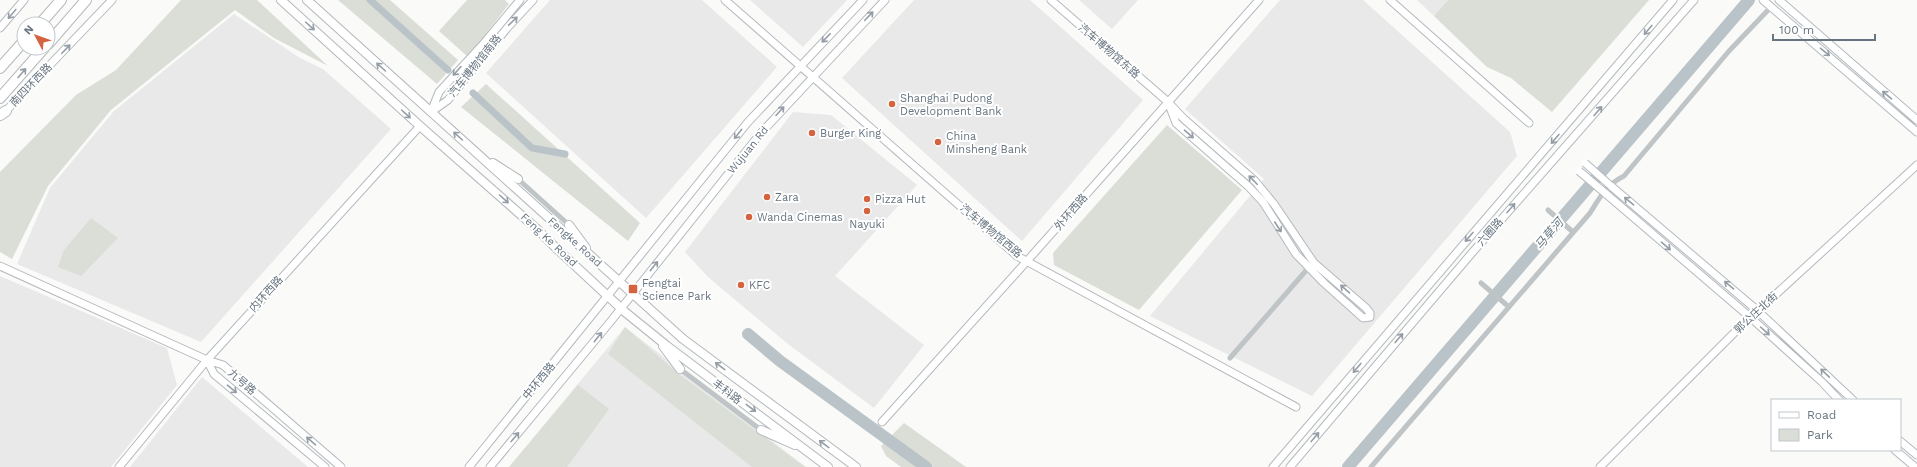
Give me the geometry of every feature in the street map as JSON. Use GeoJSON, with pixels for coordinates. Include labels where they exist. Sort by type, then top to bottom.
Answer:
{"type":"FeatureCollection","features":[{"type":"Feature","properties":{"kind":"highway"},"geometry":{"type":"LineString","coordinates":[[47,16],[61,0]]}},
{"type":"Feature","properties":{"kind":"highway"},"geometry":{"type":"LineString","coordinates":[[56,35],[86,0]]}},
{"type":"Feature","properties":{"kind":"highway"},"geometry":{"type":"LineString","coordinates":[[0,68],[16,51]]}},
{"type":"Feature","properties":{"kind":"highway","name":"南四环西路"},"geometry":{"type":"LineString","coordinates":[[0,98],[37,56]]}},
{"type":"Feature","properties":{"kind":"main road","name":"Feng Ke Road"},"geometry":{"type":"LineString","coordinates":[[282,0],[420,126],[537,228],[556,248],[608,295],[620,308],[657,338],[828,467]]}},
{"type":"Feature","properties":{"kind":"main road","name":"Fengke Road"},"geometry":{"type":"LineString","coordinates":[[308,0],[683,339],[856,467]]}},
{"type":"Feature","properties":{"kind":"main road"},"geometry":{"type":"LineString","coordinates":[[484,160],[494,163],[518,179]]}},
{"type":"Feature","properties":{"kind":"main road"},"geometry":{"type":"LineString","coordinates":[[569,225],[591,257]]}},
{"type":"Feature","properties":{"kind":"main road"},"geometry":{"type":"LineString","coordinates":[[657,338],[680,369]]}},
{"type":"Feature","properties":{"kind":"main road"},"geometry":{"type":"LineString","coordinates":[[761,430],[805,450]]}},
{"type":"Feature","properties":{"kind":"street"},"geometry":{"type":"LineString","coordinates":[[0,28],[24,0]]}},
{"type":"Feature","properties":{"kind":"street","name":"南四环西路"},"geometry":{"type":"LineString","coordinates":[[2,114],[112,0]]}},
{"type":"Feature","properties":{"kind":"street","name":"汽车博物馆南路"},"geometry":{"type":"LineString","coordinates":[[431,112],[439,92],[485,42],[520,0]]}},
{"type":"Feature","properties":{"kind":"street","name":"汽车博物馆南路"},"geometry":{"type":"LineString","coordinates":[[431,112],[448,100],[508,27],[533,0]]}},
{"type":"Feature","properties":{"kind":"street","name":"汽车博物馆西路"},"geometry":{"type":"LineString","coordinates":[[725,0],[1018,256],[1296,407]]}},
{"type":"Feature","properties":{"kind":"street","name":"Wujuan Rd"},"geometry":{"type":"LineString","coordinates":[[608,295],[748,122],[800,65],[863,0]]}},
{"type":"Feature","properties":{"kind":"street","name":"Wujuan Rd"},"geometry":{"type":"LineString","coordinates":[[620,308],[760,134],[812,76],[885,0]]}},
{"type":"Feature","properties":{"kind":"street","name":"汽车博物馆东路"},"geometry":{"type":"LineString","coordinates":[[1051,0],[1168,102]]}},
{"type":"Feature","properties":{"kind":"street","name":"外环西路"},"geometry":{"type":"LineString","coordinates":[[882,422],[1028,261],[1259,0]]}},
{"type":"Feature","properties":{"kind":"street"},"geometry":{"type":"LineString","coordinates":[[1390,0],[1529,123]]}},
{"type":"Feature","properties":{"kind":"street","name":"六圈路"},"geometry":{"type":"LineString","coordinates":[[1273,467],[1673,0]]}},
{"type":"Feature","properties":{"kind":"street","name":"六圈路"},"geometry":{"type":"LineString","coordinates":[[1290,467],[1471,254],[1694,0]]}},
{"type":"Feature","properties":{"kind":"street"},"geometry":{"type":"LineString","coordinates":[[1763,0],[1917,132]]}},
{"type":"Feature","properties":{"kind":"street"},"geometry":{"type":"LineString","coordinates":[[1779,0],[1917,120]]}},
{"type":"Feature","properties":{"kind":"street"},"geometry":{"type":"LineString","coordinates":[[1371,467],[1590,213],[1600,195],[1612,182],[1624,176],[1730,51],[1771,7]]}},
{"type":"Feature","properties":{"kind":"street"},"geometry":{"type":"LineString","coordinates":[[1168,102],[1176,123],[1248,186],[1263,202],[1296,254],[1311,265],[1366,308],[1370,313],[1370,317],[1363,318],[1311,265]]}},
{"type":"Feature","properties":{"kind":"street","name":"内环西路"},"geometry":{"type":"LineString","coordinates":[[119,467],[206,360],[420,126]]}},
{"type":"Feature","properties":{"kind":"street"},"geometry":{"type":"LineString","coordinates":[[1585,163],[1758,310],[1852,399]]}},
{"type":"Feature","properties":{"kind":"street","name":"郭公庄北街"},"geometry":{"type":"LineString","coordinates":[[1600,467],[1758,310],[1917,165]]}},
{"type":"Feature","properties":{"kind":"street"},"geometry":{"type":"LineString","coordinates":[[1579,171],[1751,318],[1822,382],[1838,399]]}},
{"type":"Feature","properties":{"kind":"street"},"geometry":{"type":"LineString","coordinates":[[518,179],[569,225]]}},
{"type":"Feature","properties":{"kind":"street"},"geometry":{"type":"LineString","coordinates":[[1548,210],[1573,232]]}},
{"type":"Feature","properties":{"kind":"street"},"geometry":{"type":"LineString","coordinates":[[1230,358],[1311,265]]}},
{"type":"Feature","properties":{"kind":"street"},"geometry":{"type":"LineString","coordinates":[[0,266],[206,360]]}},
{"type":"Feature","properties":{"kind":"street"},"geometry":{"type":"LineString","coordinates":[[1481,283],[1509,307]]}},
{"type":"Feature","properties":{"kind":"street","name":"中环西路"},"geometry":{"type":"LineString","coordinates":[[470,467],[608,295]]}},
{"type":"Feature","properties":{"kind":"street","name":"中环西路"},"geometry":{"type":"LineString","coordinates":[[490,467],[620,308]]}},
{"type":"Feature","properties":{"kind":"street","name":"九号路"},"geometry":{"type":"LineString","coordinates":[[206,360],[214,374],[325,467]]}},
{"type":"Feature","properties":{"kind":"street","name":"九号路"},"geometry":{"type":"LineString","coordinates":[[206,360],[223,365],[341,467]]}},
{"type":"Feature","properties":{"kind":"street","name":"丰科路"},"geometry":{"type":"LineString","coordinates":[[680,369],[761,430]]}},
{"type":"Feature","properties":{"kind":"street"},"geometry":{"type":"LineString","coordinates":[[1901,442],[1917,455]]}},
{"type":"Feature","properties":{"kind":"street"},"geometry":{"type":"LineString","coordinates":[[1896,451],[1915,467]]}},
{"type":"Feature","properties":{"kind":"shaded area"},"geometry":{"type":"Polygon","coordinates":[[[550,0],[702,0],[777,67],[646,218],[486,73],[550,0]]]}},
{"type":"Feature","properties":{"kind":"shaded area"},"geometry":{"type":"Polygon","coordinates":[[[750,0],[847,0],[803,47],[750,0]]]}},
{"type":"Feature","properties":{"kind":"shaded area"},"geometry":{"type":"Polygon","coordinates":[[[914,0],[1030,0],[1143,100],[1022,241],[842,78],[914,0]]]}},
{"type":"Feature","properties":{"kind":"shaded area"},"geometry":{"type":"Polygon","coordinates":[[[1079,0],[1138,0],[1112,29],[1079,0]]]}},
{"type":"Feature","properties":{"kind":"shaded area"},"geometry":{"type":"Polygon","coordinates":[[[1280,0],[1363,0],[1510,132],[1517,156],[1312,396],[1150,316],[1264,179],[1185,109],[1280,0]]]}},
{"type":"Feature","properties":{"kind":"shaded area"},"geometry":{"type":"Polygon","coordinates":[[[1417,0],[1448,0],[1434,16],[1417,0]]]}},
{"type":"Feature","properties":{"kind":"shaded area"},"geometry":{"type":"Polygon","coordinates":[[[234,14],[300,58],[323,69],[391,129],[201,342],[17,264],[50,188],[114,111],[234,14]]]}},
{"type":"Feature","properties":{"kind":"shaded area"},"geometry":{"type":"Polygon","coordinates":[[[793,112],[831,115],[917,185],[835,276],[924,345],[874,408],[788,344],[708,277],[685,252],[793,112]]]}},
{"type":"Feature","properties":{"kind":"shaded area"},"geometry":{"type":"Polygon","coordinates":[[[0,276],[167,348],[177,385],[111,467],[0,467],[0,276]]]}},
{"type":"Feature","properties":{"kind":"shaded area"},"geometry":{"type":"Polygon","coordinates":[[[625,327],[806,467],[509,467],[625,327]]]}},
{"type":"Feature","properties":{"kind":"shaded area"},"geometry":{"type":"Polygon","coordinates":[[[202,377],[308,467],[130,467],[202,377]]]}},
{"type":"Feature","properties":{"kind":"green space"},"geometry":{"type":"Polygon","coordinates":[[[181,0],[257,0],[328,66],[274,38],[235,10],[111,110],[48,186],[12,259],[0,252],[0,172],[76,95],[116,70],[181,0]]]}},
{"type":"Feature","properties":{"kind":"green space"},"geometry":{"type":"Polygon","coordinates":[[[338,0],[390,0],[458,60],[437,84],[338,0]]]}},
{"type":"Feature","properties":{"kind":"green space"},"geometry":{"type":"Polygon","coordinates":[[[467,0],[505,0],[509,4],[468,57],[439,31],[467,0]]]}},
{"type":"Feature","properties":{"kind":"green space"},"geometry":{"type":"Polygon","coordinates":[[[1448,0],[1649,0],[1552,112],[1511,78],[1487,67],[1434,16],[1448,0]]]}},
{"type":"Feature","properties":{"kind":"green space"},"geometry":{"type":"Polygon","coordinates":[[[486,84],[640,223],[628,241],[461,107],[486,84]]]}},
{"type":"Feature","properties":{"kind":"green space"},"geometry":{"type":"Polygon","coordinates":[[[1167,125],[1242,190],[1139,310],[1054,265],[1053,253],[1167,125]]]}},
{"type":"Feature","properties":{"kind":"green space"},"geometry":{"type":"Polygon","coordinates":[[[91,218],[118,238],[81,276],[58,267],[64,250],[91,218]]]}},
{"type":"Feature","properties":{"kind":"green space"},"geometry":{"type":"Polygon","coordinates":[[[625,327],[680,375],[805,467],[752,467],[608,354],[625,327]]]}},
{"type":"Feature","properties":{"kind":"green space"},"geometry":{"type":"Polygon","coordinates":[[[578,385],[609,409],[567,467],[509,467],[578,385]]]}},
{"type":"Feature","properties":{"kind":"green space"},"geometry":{"type":"Polygon","coordinates":[[[904,423],[966,467],[901,467],[886,456],[881,446],[904,423]]]}},
{"type":"Feature","properties":{"kind":"waterway"},"geometry":{"type":"LineString","coordinates":[[370,0],[448,70]]}},
{"type":"Feature","properties":{"kind":"waterway","name":"马草河"},"geometry":{"type":"LineString","coordinates":[[1348,467],[1749,0]]}},
{"type":"Feature","properties":{"kind":"waterway"},"geometry":{"type":"LineString","coordinates":[[473,93],[532,148],[565,154]]}},
{"type":"Feature","properties":{"kind":"waterway"},"geometry":{"type":"LineString","coordinates":[[748,334],[780,361],[926,467]]}},
{"type":"Feature","properties":{"kind":"place","name":"Shanghai Pudong Development Bank"},"geometry":{"type":"Point","coordinates":[892,104]}},
{"type":"Feature","properties":{"kind":"place","name":"Burger King"},"geometry":{"type":"Point","coordinates":[812,133]}},
{"type":"Feature","properties":{"kind":"place","name":"China Minsheng Bank"},"geometry":{"type":"Point","coordinates":[938,142]}},
{"type":"Feature","properties":{"kind":"place","name":"Zara"},"geometry":{"type":"Point","coordinates":[767,197]}},
{"type":"Feature","properties":{"kind":"place","name":"Pizza Hut"},"geometry":{"type":"Point","coordinates":[867,199]}},
{"type":"Feature","properties":{"kind":"place","name":"Nayuki"},"geometry":{"type":"Point","coordinates":[867,211]}},
{"type":"Feature","properties":{"kind":"place","name":"Wanda Cinemas"},"geometry":{"type":"Point","coordinates":[749,217]}},
{"type":"Feature","properties":{"kind":"place","name":"KFC"},"geometry":{"type":"Point","coordinates":[741,285]}},
{"type":"Feature","properties":{"kind":"place","name":"Fengtai Science Park"},"geometry":{"type":"Point","coordinates":[633,289]}}]}
